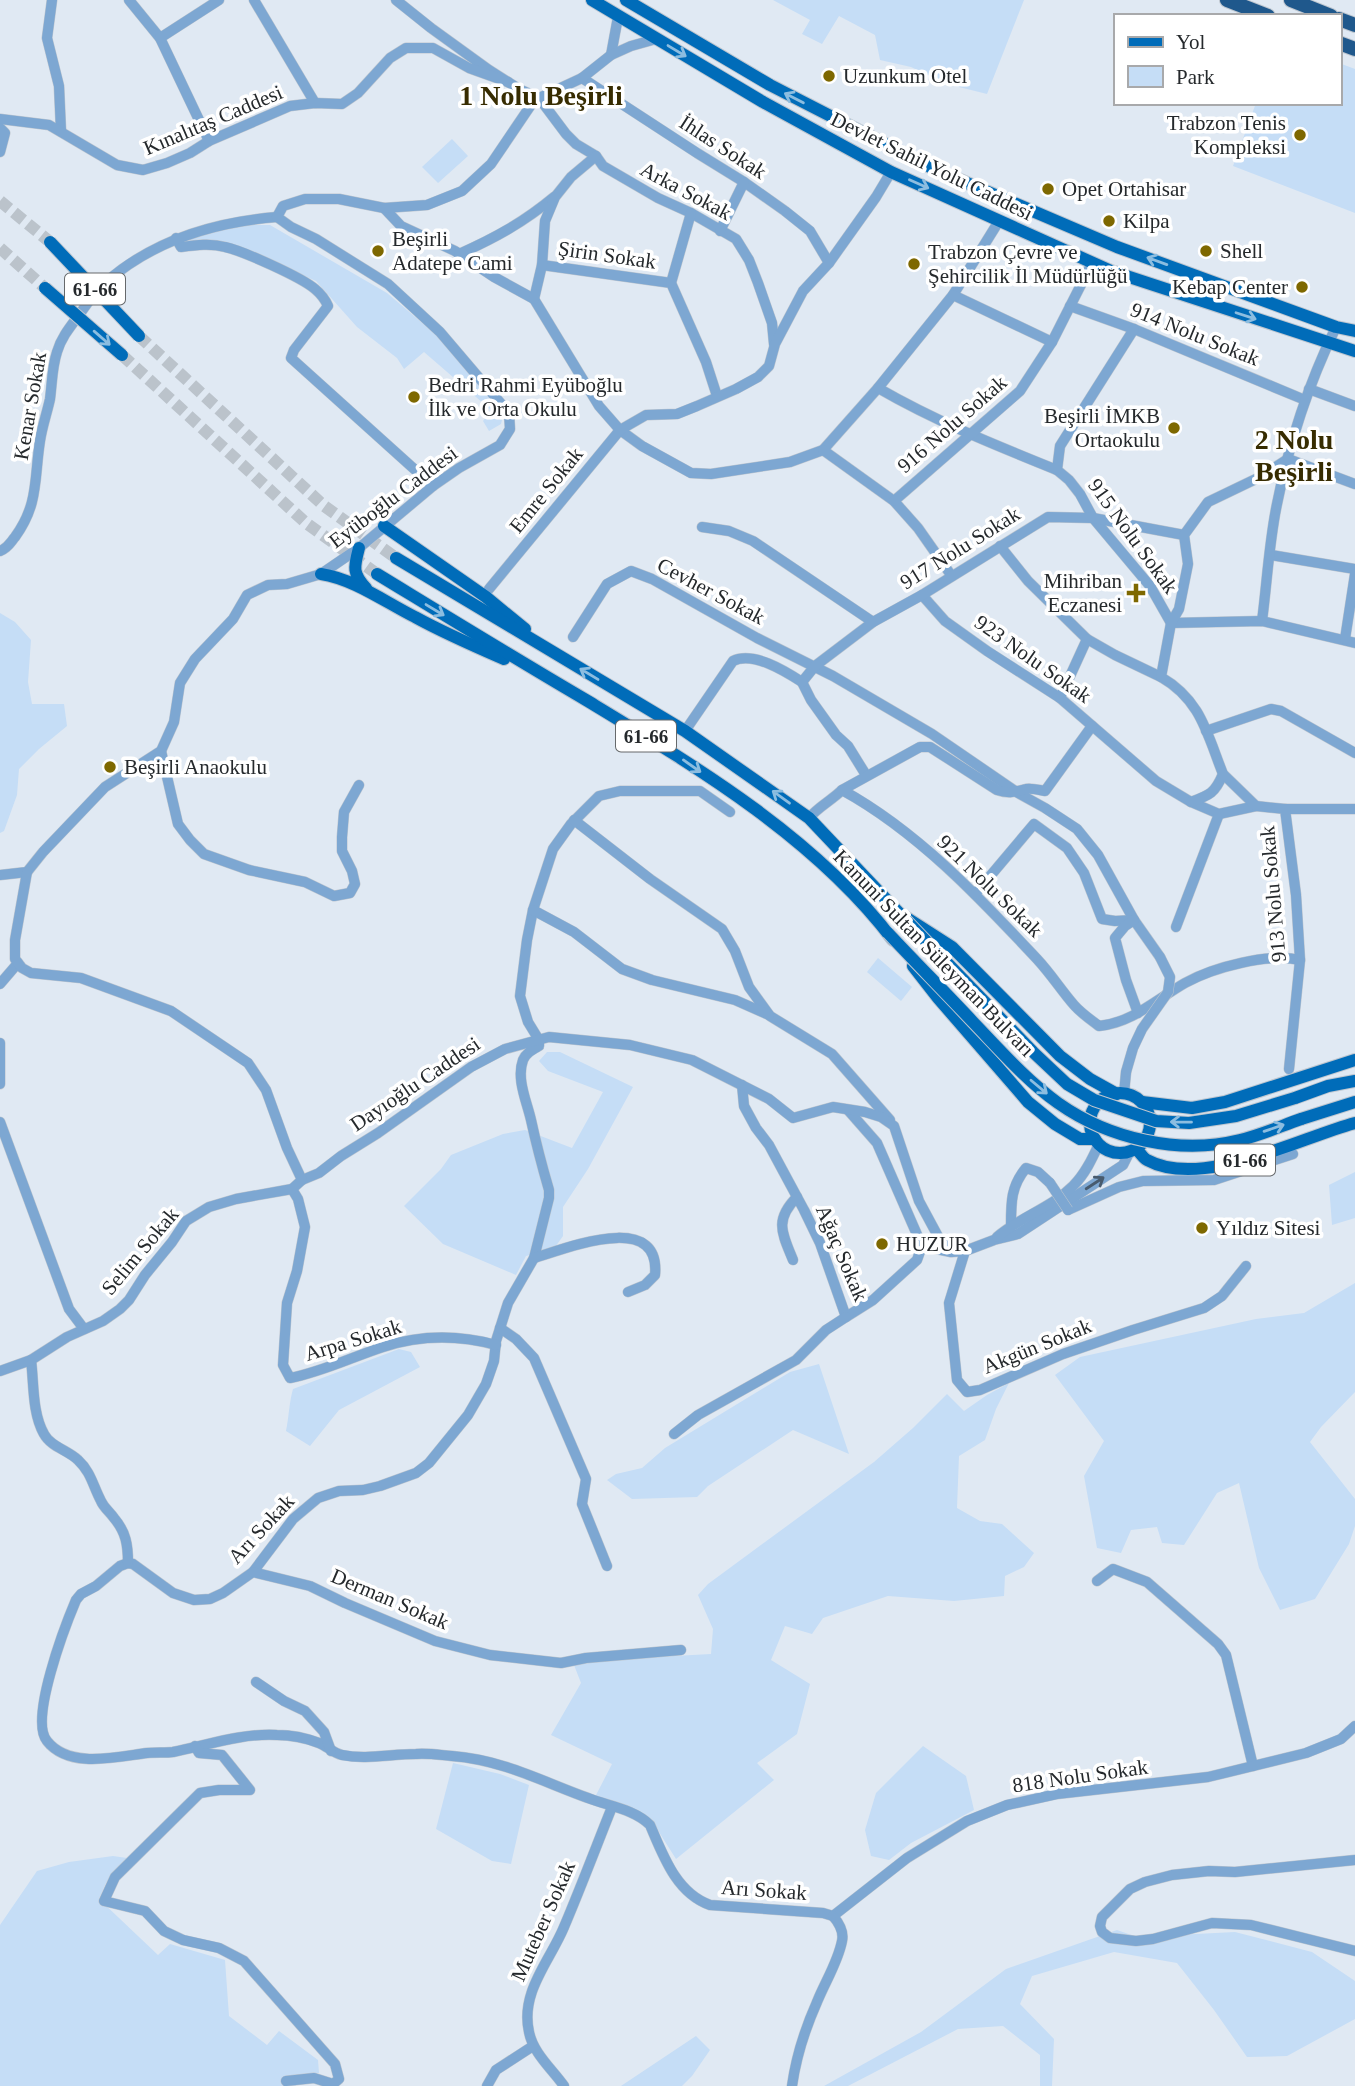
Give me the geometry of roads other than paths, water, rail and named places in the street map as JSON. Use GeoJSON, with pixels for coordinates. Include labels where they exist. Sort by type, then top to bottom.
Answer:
{"type":"FeatureCollection","features":[{"type":"Feature","properties":{"kind":"highway"},"geometry":{"type":"LineString","coordinates":[[1291,0],[1326,14]]}},
{"type":"Feature","properties":{"kind":"highway"},"geometry":{"type":"LineString","coordinates":[[1230,2],[1263,14]]}},
{"type":"Feature","properties":{"kind":"main road","name":"Devlet Sahil Yolu Caddesi"},"geometry":{"type":"LineString","coordinates":[[592,0],[762,102],[891,172],[1111,271],[1355,351]]}},
{"type":"Feature","properties":{"kind":"main road","name":"Devlet Sahil Yolu Caddesi"},"geometry":{"type":"LineString","coordinates":[[626,0],[770,85],[932,168],[1116,247],[1336,327],[1355,331]]}},
{"type":"Feature","properties":{"kind":"main road","name":"61-66"},"geometry":{"type":"LineString","coordinates":[[50,242],[139,336]]}},
{"type":"Feature","properties":{"kind":"main road","name":"61-66"},"geometry":{"type":"LineString","coordinates":[[45,288],[122,355]]}},
{"type":"Feature","properties":{"kind":"main road","name":"61-66"},"geometry":{"type":"LineString","coordinates":[[384,526],[486,597],[561,657]]}},
{"type":"Feature","properties":{"kind":"main road"},"geometry":{"type":"LineString","coordinates":[[359,548],[354,565],[357,578],[371,594]]}},
{"type":"Feature","properties":{"kind":"main road","name":"Kanuni Sultan Süleyman Bulvarı"},"geometry":{"type":"LineString","coordinates":[[396,558],[685,731],[809,818],[1033,1052],[1067,1084],[1094,1100],[1156,1121],[1189,1124],[1236,1116],[1328,1086],[1355,1081]]}},
{"type":"Feature","properties":{"kind":"main road","name":"61-66"},"geometry":{"type":"LineString","coordinates":[[321,574],[332,576],[466,643],[546,677]]}},
{"type":"Feature","properties":{"kind":"main road","name":"Kanuni Sultan Süleyman Bulvarı"},"geometry":{"type":"LineString","coordinates":[[377,574],[672,752],[795,840],[854,893],[888,933],[1019,1071],[1057,1102],[1086,1120],[1152,1143],[1191,1146],[1240,1140],[1355,1102]]}},
{"type":"Feature","properties":{"kind":"main road","name":"61-66"},"geometry":{"type":"LineString","coordinates":[[900,913],[953,947],[1060,1056],[1090,1079],[1142,1102],[1192,1108],[1225,1102],[1355,1060]]}},
{"type":"Feature","properties":{"kind":"main road","name":"61-66"},"geometry":{"type":"LineString","coordinates":[[888,933],[937,998],[1028,1102],[1055,1124],[1080,1139],[1097,1142],[1111,1152],[1133,1150],[1146,1160],[1170,1168],[1200,1169],[1233,1164],[1355,1123]]}},
{"type":"Feature","properties":{"kind":"main road"},"geometry":{"type":"LineString","coordinates":[[1097,1142],[1091,1127],[1092,1113],[1105,1098],[1120,1094]]}},
{"type":"Feature","properties":{"kind":"main road"},"geometry":{"type":"LineString","coordinates":[[1133,1150],[1146,1139],[1150,1127],[1149,1114],[1142,1102]]}},
{"type":"Feature","properties":{"kind":"street"},"geometry":{"type":"LineString","coordinates":[[52,0],[47,38],[59,86],[61,131]]}},
{"type":"Feature","properties":{"kind":"street"},"geometry":{"type":"LineString","coordinates":[[129,0],[160,38],[209,141]]}},
{"type":"Feature","properties":{"kind":"street"},"geometry":{"type":"LineString","coordinates":[[160,38],[219,0]]}},
{"type":"Feature","properties":{"kind":"street"},"geometry":{"type":"LineString","coordinates":[[254,0],[315,103]]}},
{"type":"Feature","properties":{"kind":"street"},"geometry":{"type":"LineString","coordinates":[[396,0],[431,29],[508,82],[539,98]]}},
{"type":"Feature","properties":{"kind":"street"},"geometry":{"type":"LineString","coordinates":[[611,55],[618,17]]}},
{"type":"Feature","properties":{"kind":"street"},"geometry":{"type":"LineString","coordinates":[[277,217],[283,206],[305,199],[339,199],[384,208],[428,205],[462,191],[491,164],[539,98],[582,78],[611,55],[656,39]]}},
{"type":"Feature","properties":{"kind":"street","name":"Kınalıtaş Caddesi"},"geometry":{"type":"LineString","coordinates":[[0,119],[49,125],[117,165],[143,170],[190,153],[209,141],[290,106],[342,104],[358,93],[390,58],[406,48],[433,48],[469,68],[508,82]]}},
{"type":"Feature","properties":{"kind":"street","name":"İhlas Sokak"},"geometry":{"type":"LineString","coordinates":[[582,78],[744,182],[810,231],[829,263]]}},
{"type":"Feature","properties":{"kind":"street","name":"Arka Sokak"},"geometry":{"type":"LineString","coordinates":[[539,98],[576,144],[596,156],[603,166],[736,239],[749,260],[772,323],[775,344]]}},
{"type":"Feature","properties":{"kind":"street"},"geometry":{"type":"LineString","coordinates":[[0,128],[5,132],[0,152]]}},
{"type":"Feature","properties":{"kind":"street"},"geometry":{"type":"LineString","coordinates":[[458,254],[492,240],[516,226],[555,197],[571,177],[596,156]]}},
{"type":"Feature","properties":{"kind":"street","name":"Emre Sokak"},"geometry":{"type":"LineString","coordinates":[[489,589],[620,430],[646,415],[677,414],[736,389],[758,377],[769,366],[775,344],[803,291],[829,263],[891,172]]}},
{"type":"Feature","properties":{"kind":"street"},"geometry":{"type":"LineString","coordinates":[[720,231],[744,182]]}},
{"type":"Feature","properties":{"kind":"street"},"geometry":{"type":"LineString","coordinates":[[534,299],[542,265],[545,221],[555,197]]}},
{"type":"Feature","properties":{"kind":"street"},"geometry":{"type":"LineString","coordinates":[[384,208],[401,226],[458,254],[534,299],[599,406],[620,430],[642,446],[691,472],[701,474],[790,462],[823,450],[878,388],[953,295],[999,221]]}},
{"type":"Feature","properties":{"kind":"street"},"geometry":{"type":"LineString","coordinates":[[671,283],[691,213]]}},
{"type":"Feature","properties":{"kind":"street","name":"Kenar Sokak"},"geometry":{"type":"LineString","coordinates":[[0,551],[6,549],[23,526],[33,504],[40,441],[50,400],[57,352],[63,337],[105,283],[139,258],[176,238],[242,220],[277,217]]}},
{"type":"Feature","properties":{"kind":"street","name":"Eyüboğlu Caddesi"},"geometry":{"type":"LineString","coordinates":[[161,751],[174,722],[180,683],[195,659],[233,619],[247,595],[268,585],[287,584],[321,574],[359,548],[433,486],[500,445],[510,429],[509,413],[440,332],[388,284],[277,217]]}},
{"type":"Feature","properties":{"kind":"street"},"geometry":{"type":"LineString","coordinates":[[176,238],[181,247],[226,247],[313,287],[328,306],[290,358],[433,486]]}},
{"type":"Feature","properties":{"kind":"street","name":"916 Nolu Sokak"},"geometry":{"type":"LineString","coordinates":[[894,501],[1020,391],[1052,342],[1092,263]]}},
{"type":"Feature","properties":{"kind":"street","name":"Şirin Sokak"},"geometry":{"type":"LineString","coordinates":[[542,265],[671,283],[718,396]]}},
{"type":"Feature","properties":{"kind":"street"},"geometry":{"type":"LineString","coordinates":[[953,295],[1052,342]]}},
{"type":"Feature","properties":{"kind":"street","name":"914 Nolu Sokak"},"geometry":{"type":"LineString","coordinates":[[1070,306],[1134,329],[1305,400]]}},
{"type":"Feature","properties":{"kind":"street"},"geometry":{"type":"LineString","coordinates":[[1262,621],[1276,506],[1305,400],[1336,327]]}},
{"type":"Feature","properties":{"kind":"street"},"geometry":{"type":"LineString","coordinates":[[878,388],[968,435],[1057,470],[1060,446],[1134,329]]}},
{"type":"Feature","properties":{"kind":"street"},"geometry":{"type":"LineString","coordinates":[[1309,389],[1355,406]]}},
{"type":"Feature","properties":{"kind":"street"},"geometry":{"type":"LineString","coordinates":[[823,450],[894,501],[918,528],[951,575]]}},
{"type":"Feature","properties":{"kind":"street"},"geometry":{"type":"LineString","coordinates":[[1288,459],[1355,484]]}},
{"type":"Feature","properties":{"kind":"street"},"geometry":{"type":"LineString","coordinates":[[1161,677],[1171,623],[1179,609],[1188,564],[1184,536],[1208,502],[1260,477],[1288,459]]}},
{"type":"Feature","properties":{"kind":"street","name":"915 Nolu Sokak"},"geometry":{"type":"LineString","coordinates":[[1057,470],[1069,480],[1093,518],[1150,586],[1171,623]]}},
{"type":"Feature","properties":{"kind":"street","name":"917 Nolu Sokak"},"geometry":{"type":"LineString","coordinates":[[815,666],[873,622],[1048,517],[1093,518],[1184,536]]}},
{"type":"Feature","properties":{"kind":"street"},"geometry":{"type":"LineString","coordinates":[[702,527],[729,531],[753,541],[873,622]]}},
{"type":"Feature","properties":{"kind":"street","name":"913 Nolu Sokak"},"geometry":{"type":"LineString","coordinates":[[1000,545],[1028,582],[1087,639],[1161,677],[1185,694],[1196,709],[1223,774],[1256,806],[1284,808],[1296,895],[1300,960],[1289,1069]]}},
{"type":"Feature","properties":{"kind":"street"},"geometry":{"type":"LineString","coordinates":[[1171,623],[1262,621],[1350,641],[1355,572],[1270,555]]}},
{"type":"Feature","properties":{"kind":"street","name":"Cevher Sokak"},"geometry":{"type":"LineString","coordinates":[[573,637],[607,584],[631,571],[652,579],[757,638],[815,666],[932,734],[1018,793]]}},
{"type":"Feature","properties":{"kind":"street","name":"923 Nolu Sokak"},"geometry":{"type":"LineString","coordinates":[[922,594],[945,621],[1060,698],[1156,781],[1191,802],[1219,814]]}},
{"type":"Feature","properties":{"kind":"street"},"geometry":{"type":"LineString","coordinates":[[1060,698],[1087,639]]}},
{"type":"Feature","properties":{"kind":"street","name":"Cevher Sokak"},"geometry":{"type":"LineString","coordinates":[[685,731],[733,661],[741,657],[784,670],[802,682]]}},
{"type":"Feature","properties":{"kind":"street"},"geometry":{"type":"LineString","coordinates":[[815,666],[802,682],[811,700],[836,735],[848,746],[866,775]]}},
{"type":"Feature","properties":{"kind":"street"},"geometry":{"type":"LineString","coordinates":[[1206,731],[1271,709],[1282,711],[1355,753]]}},
{"type":"Feature","properties":{"kind":"street"},"geometry":{"type":"LineString","coordinates":[[809,818],[814,811],[842,790],[920,747],[930,747],[997,790],[1008,794],[1029,788],[1045,791],[1092,726]]}},
{"type":"Feature","properties":{"kind":"street"},"geometry":{"type":"LineString","coordinates":[[292,1189],[302,1180],[266,1090],[248,1063],[171,1011],[81,978],[31,972],[22,968],[15,959],[15,940],[27,872],[105,787],[161,751],[178,824],[204,854],[249,870],[305,882],[334,896],[350,893],[355,884],[342,851],[342,837],[344,812],[359,785]]}},
{"type":"Feature","properties":{"kind":"street"},"geometry":{"type":"LineString","coordinates":[[1191,802],[1210,795],[1223,774]]}},
{"type":"Feature","properties":{"kind":"street","name":"921 Nolu Sokak"},"geometry":{"type":"LineString","coordinates":[[842,790],[866,803],[905,832],[975,894],[1053,976],[1075,1006],[1099,1026],[1111,1025],[1138,1013]]}},
{"type":"Feature","properties":{"kind":"street"},"geometry":{"type":"LineString","coordinates":[[539,1040],[528,1023],[520,996],[533,910],[552,849],[574,820],[599,796],[620,791],[700,791],[730,813]]}},
{"type":"Feature","properties":{"kind":"street"},"geometry":{"type":"LineString","coordinates":[[1018,793],[1077,830],[1098,855],[1170,977],[1168,992],[1142,1029],[1133,1048],[1120,1094]]}},
{"type":"Feature","properties":{"kind":"street"},"geometry":{"type":"LineString","coordinates":[[1176,927],[1219,814],[1256,806]]}},
{"type":"Feature","properties":{"kind":"street"},"geometry":{"type":"LineString","coordinates":[[1284,808],[1355,809]]}},
{"type":"Feature","properties":{"kind":"street"},"geometry":{"type":"LineString","coordinates":[[574,820],[650,879],[722,929],[748,987],[770,1016]]}},
{"type":"Feature","properties":{"kind":"street"},"geometry":{"type":"LineString","coordinates":[[975,894],[1034,824],[1067,848],[1084,873],[1102,919],[1134,920]]}},
{"type":"Feature","properties":{"kind":"street"},"geometry":{"type":"LineString","coordinates":[[0,875],[27,872]]}},
{"type":"Feature","properties":{"kind":"street"},"geometry":{"type":"LineString","coordinates":[[533,910],[574,932],[622,969],[652,981],[735,1000],[770,1016],[832,1054],[894,1126],[919,1201],[940,1240],[952,1252]]}},
{"type":"Feature","properties":{"kind":"street"},"geometry":{"type":"LineString","coordinates":[[1134,920],[1115,938],[1138,1013],[1153,1006],[1185,983],[1211,972],[1256,961],[1287,958],[1300,960]]}},
{"type":"Feature","properties":{"kind":"street"},"geometry":{"type":"LineString","coordinates":[[0,984],[18,963]]}},
{"type":"Feature","properties":{"kind":"street","name":"Dayıoğlu Caddesi"},"geometry":{"type":"LineString","coordinates":[[302,1180],[319,1173],[471,1067],[505,1049],[549,1037],[630,1045],[692,1060],[769,1099],[793,1118],[833,1107],[881,1117],[894,1126]]}},
{"type":"Feature","properties":{"kind":"street","name":"Arı Sokak"},"geometry":{"type":"LineString","coordinates":[[539,1040],[538,1046],[528,1052],[522,1062],[523,1096],[549,1198],[534,1258],[508,1303],[486,1384],[468,1416],[429,1463],[416,1473],[380,1486],[340,1491],[318,1498],[293,1519],[253,1572],[223,1593],[201,1601],[173,1593],[143,1570],[128,1563],[81,1594],[76,1600],[47,1684],[41,1732],[44,1739],[59,1752],[94,1759],[172,1752],[243,1737],[277,1734],[304,1738],[342,1755],[415,1754],[478,1758],[513,1767],[555,1786],[629,1811],[644,1819],[650,1825],[678,1881],[699,1901],[710,1905],[833,1916]]}},
{"type":"Feature","properties":{"kind":"street"},"geometry":{"type":"LineString","coordinates":[[0,1043],[0,1084]]}},
{"type":"Feature","properties":{"kind":"street","name":"Ağaç Sokak"},"geometry":{"type":"LineString","coordinates":[[742,1085],[744,1106],[769,1145],[820,1243],[846,1317],[873,1300],[917,1260],[922,1246]]}},
{"type":"Feature","properties":{"kind":"street"},"geometry":{"type":"LineString","coordinates":[[848,1109],[877,1143],[922,1246],[952,1252],[965,1251],[1018,1234],[1123,1165],[1133,1150]]}},
{"type":"Feature","properties":{"kind":"street"},"geometry":{"type":"LineString","coordinates":[[0,1122],[69,1309],[84,1329]]}},
{"type":"Feature","properties":{"kind":"street"},"geometry":{"type":"LineString","coordinates":[[994,1240],[1011,1225],[1049,1205],[1073,1186],[1086,1170],[1097,1142]]}},
{"type":"Feature","properties":{"kind":"street"},"geometry":{"type":"LineString","coordinates":[[1011,1225],[1011,1204],[1016,1180],[1026,1168],[1038,1172],[1050,1183],[1068,1210],[1119,1186],[1143,1181],[1214,1180],[1293,1154]]}},
{"type":"Feature","properties":{"kind":"street","name":"Selim Sokak"},"geometry":{"type":"LineString","coordinates":[[0,1371],[31,1360],[67,1337],[103,1321],[129,1300],[186,1221],[209,1207],[292,1189]]}},
{"type":"Feature","properties":{"kind":"street","name":"Arpa Sokak"},"geometry":{"type":"LineString","coordinates":[[292,1189],[298,1199],[305,1227],[297,1271],[287,1303],[283,1365],[290,1378],[309,1374],[386,1346],[435,1337],[460,1337],[496,1345]]}},
{"type":"Feature","properties":{"kind":"street"},"geometry":{"type":"LineString","coordinates":[[793,1260],[782,1231],[782,1219],[789,1205],[797,1197]]}},
{"type":"Feature","properties":{"kind":"street"},"geometry":{"type":"LineString","coordinates":[[534,1258],[605,1239],[629,1237],[646,1244],[656,1261],[655,1275],[645,1284],[628,1292]]}},
{"type":"Feature","properties":{"kind":"street","name":"Akgün Sokak"},"geometry":{"type":"LineString","coordinates":[[965,1251],[949,1303],[957,1380],[967,1392],[980,1390],[1080,1348],[1204,1308],[1222,1296],[1246,1266]]}},
{"type":"Feature","properties":{"kind":"street"},"geometry":{"type":"LineString","coordinates":[[674,1434],[698,1415],[796,1360],[825,1331],[846,1317]]}},
{"type":"Feature","properties":{"kind":"street"},"geometry":{"type":"LineString","coordinates":[[500,1328],[516,1339],[534,1358],[586,1479],[582,1504],[607,1566]]}},
{"type":"Feature","properties":{"kind":"street"},"geometry":{"type":"LineString","coordinates":[[31,1360],[38,1413],[45,1436],[87,1469],[104,1507],[124,1532],[128,1563]]}},
{"type":"Feature","properties":{"kind":"street"},"geometry":{"type":"LineString","coordinates":[[1097,1581],[1113,1569],[1147,1582],[1218,1644],[1226,1656],[1253,1766]]}},
{"type":"Feature","properties":{"kind":"street","name":"Derman Sokak"},"geometry":{"type":"LineString","coordinates":[[253,1572],[310,1586],[435,1641],[490,1655],[561,1663],[586,1658],[681,1650]]}},
{"type":"Feature","properties":{"kind":"street"},"geometry":{"type":"LineString","coordinates":[[256,1682],[305,1711],[324,1732],[331,1751]]}},
{"type":"Feature","properties":{"kind":"street","name":"818 Nolu Sokak"},"geometry":{"type":"LineString","coordinates":[[833,1916],[907,1858],[967,1821],[1007,1805],[1057,1794],[1208,1777],[1306,1754],[1341,1739],[1355,1726]]}},
{"type":"Feature","properties":{"kind":"street"},"geometry":{"type":"LineString","coordinates":[[195,1746],[199,1753],[222,1755],[250,1790],[200,1793],[115,1877],[104,1901],[145,1911],[164,1931],[183,1940],[219,1948],[244,1961],[335,2064],[339,2079],[333,2084],[314,2078],[286,2081],[291,2086]]}},
{"type":"Feature","properties":{"kind":"street","name":"Muteber Sokak"},"geometry":{"type":"LineString","coordinates":[[533,2046],[528,2030],[528,2017],[535,1981],[563,1930],[612,1807]]}},
{"type":"Feature","properties":{"kind":"street"},"geometry":{"type":"LineString","coordinates":[[1355,1860],[1235,1872],[1209,1871],[1159,1878],[1130,1889],[1102,1917],[1100,1926],[1102,1932],[1110,1938],[1136,1941],[1153,1940],[1212,1923],[1251,1925],[1355,1951]]}},
{"type":"Feature","properties":{"kind":"street"},"geometry":{"type":"LineString","coordinates":[[792,2086],[802,2040],[844,1938],[833,1916]]}},
{"type":"Feature","properties":{"kind":"street"},"geometry":{"type":"LineString","coordinates":[[487,2086],[496,2070],[533,2046],[564,2086]]}},
{"type":"Feature","properties":{"kind":"tunnel"},"geometry":{"type":"LineString","coordinates":[[0,201],[50,242]]}},
{"type":"Feature","properties":{"kind":"tunnel"},"geometry":{"type":"LineString","coordinates":[[0,248],[45,288]]}},
{"type":"Feature","properties":{"kind":"tunnel"},"geometry":{"type":"LineString","coordinates":[[139,336],[323,505],[396,558]]}},
{"type":"Feature","properties":{"kind":"tunnel"},"geometry":{"type":"LineString","coordinates":[[122,355],[306,523],[377,574]]}},
{"type":"Feature","properties":{"kind":"place","name":"Uzunkum Otel"},"geometry":{"type":"Point","coordinates":[829,76]}},
{"type":"Feature","properties":{"kind":"place","name":"Trabzon Tenis Kompleksi"},"geometry":{"type":"Point","coordinates":[1300,135]}},
{"type":"Feature","properties":{"kind":"place","name":"Opet Ortahisar"},"geometry":{"type":"Point","coordinates":[1048,189]}},
{"type":"Feature","properties":{"kind":"place","name":"Kilpa"},"geometry":{"type":"Point","coordinates":[1109,221]}},
{"type":"Feature","properties":{"kind":"place","name":"Beşirli Adatepe Cami"},"geometry":{"type":"Point","coordinates":[378,251]}},
{"type":"Feature","properties":{"kind":"place","name":"Shell"},"geometry":{"type":"Point","coordinates":[1206,251]}},
{"type":"Feature","properties":{"kind":"place","name":"Trabzon Çevre ve Şehircilik İl Müdürlüğü"},"geometry":{"type":"Point","coordinates":[914,264]}},
{"type":"Feature","properties":{"kind":"place","name":"Kebap Center"},"geometry":{"type":"Point","coordinates":[1302,287]}},
{"type":"Feature","properties":{"kind":"place","name":"Bedri Rahmi Eyüboğlu İlk ve Orta Okulu"},"geometry":{"type":"Point","coordinates":[414,397]}},
{"type":"Feature","properties":{"kind":"place","name":"Beşirli İMKB Ortaokulu"},"geometry":{"type":"Point","coordinates":[1174,428]}},
{"type":"Feature","properties":{"kind":"place","name":"Mihriban Eczanesi"},"geometry":{"type":"Point","coordinates":[1136,593]}},
{"type":"Feature","properties":{"kind":"place","name":"Beşirli Anaokulu"},"geometry":{"type":"Point","coordinates":[110,767]}},
{"type":"Feature","properties":{"kind":"place","name":"Yıldız Sitesi"},"geometry":{"type":"Point","coordinates":[1202,1228]}},
{"type":"Feature","properties":{"kind":"place","name":"HUZUR"},"geometry":{"type":"Point","coordinates":[882,1244]}},
{"type":"Feature","properties":{"kind":"district","name":"1 Nolu Beşirli"},"geometry":{"type":"Point","coordinates":[541,95]}},
{"type":"Feature","properties":{"kind":"district","name":"2 Nolu Beşirli"},"geometry":{"type":"Point","coordinates":[1294,455]}}]}
